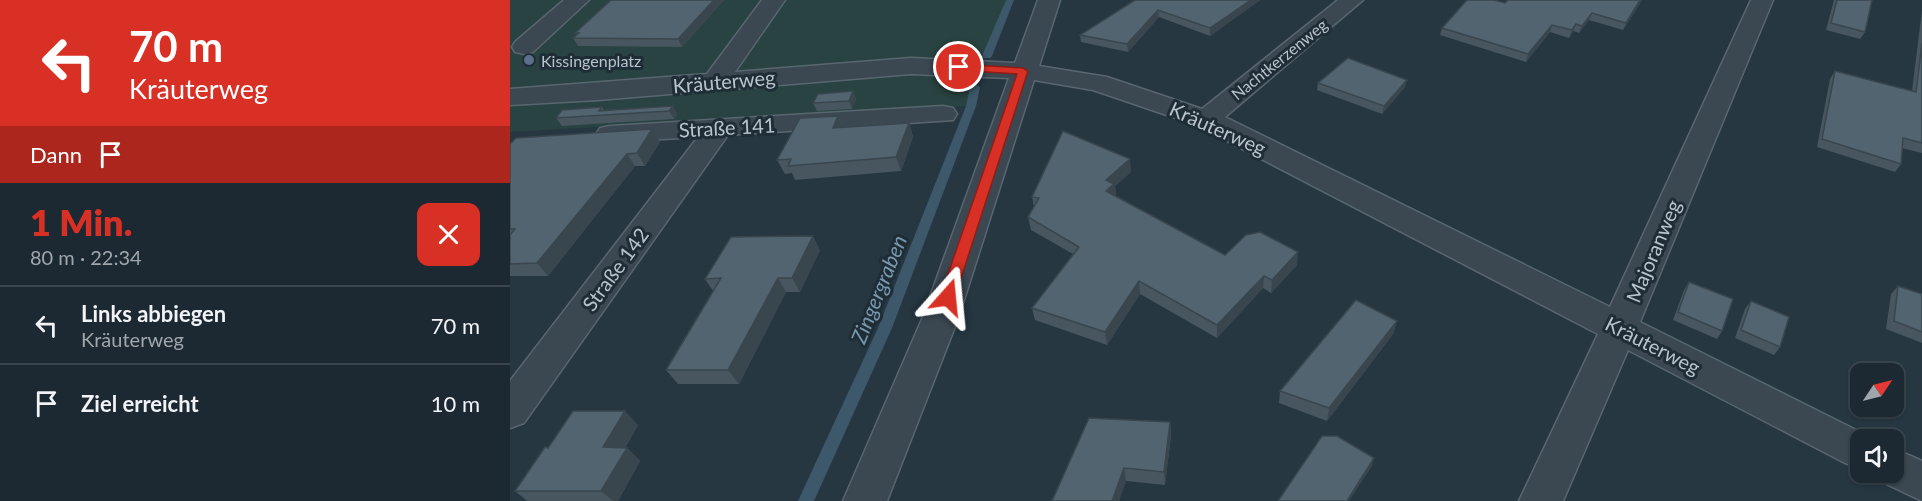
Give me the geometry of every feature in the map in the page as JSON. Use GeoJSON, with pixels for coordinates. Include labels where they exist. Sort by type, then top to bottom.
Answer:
{"type":"FeatureCollection","features":[{"type":"Feature","properties":{"kind":"street"},"geometry":{"type":"LineString","coordinates":[[524,46],[578,0]]}},
{"type":"Feature","properties":{"kind":"street"},"geometry":{"type":"LineString","coordinates":[[715,81],[774,0]]}},
{"type":"Feature","properties":{"kind":"street"},"geometry":{"type":"LineString","coordinates":[[866,501],[940,319],[1048,0]]}},
{"type":"Feature","properties":{"kind":"street","name":"Nachtkerzenweg"},"geometry":{"type":"LineString","coordinates":[[1206,119],[1352,0]]}},
{"type":"Feature","properties":{"kind":"street","name":"Majoranweg"},"geometry":{"type":"LineString","coordinates":[[1541,501],[1762,0]]}},
{"type":"Feature","properties":{"kind":"street","name":"Kräuterweg"},"geometry":{"type":"LineString","coordinates":[[510,97],[911,66],[1023,71],[1098,83],[1206,119],[1850,445]]}},
{"type":"Feature","properties":{"kind":"street","name":"Straße 141"},"geometry":{"type":"LineString","coordinates":[[580,136],[943,114]]}},
{"type":"Feature","properties":{"kind":"street","name":"Straße 142"},"geometry":{"type":"LineString","coordinates":[[510,411],[720,127]]}},
{"type":"Feature","properties":{"kind":"street"},"geometry":{"type":"LineString","coordinates":[[1904,473],[1922,482]]}},
{"type":"Feature","properties":{"kind":"green space"},"geometry":{"type":"Polygon","coordinates":[[[510,0],[1009,0],[966,106],[510,132],[510,0]]]}},
{"type":"Feature","properties":{"kind":"building"},"geometry":{"type":"Polygon","coordinates":[[[611,0],[714,0],[678,39],[573,38],[579,33],[575,33],[611,0]]]}},
{"type":"Feature","properties":{"kind":"building"},"geometry":{"type":"Polygon","coordinates":[[[1135,0],[1251,0],[1210,28],[1158,10],[1127,44],[1080,35],[1135,0]]]}},
{"type":"Feature","properties":{"kind":"building"},"geometry":{"type":"Polygon","coordinates":[[[1467,0],[1494,0],[1505,3],[1508,0],[1640,0],[1626,23],[1592,13],[1582,26],[1576,24],[1572,30],[1552,25],[1528,54],[1442,28],[1467,0]]]}},
{"type":"Feature","properties":{"kind":"building"},"geometry":{"type":"Polygon","coordinates":[[[1837,0],[1872,0],[1865,32],[1831,23],[1837,0]]]}},
{"type":"Feature","properties":{"kind":"building"},"geometry":{"type":"Polygon","coordinates":[[[1922,43],[1922,143],[1903,138],[1901,164],[1822,139],[1835,71],[1916,92],[1922,43]]]}},
{"type":"Feature","properties":{"kind":"building"},"geometry":{"type":"Polygon","coordinates":[[[1348,58],[1407,80],[1384,106],[1318,83],[1348,58]]]}},
{"type":"Feature","properties":{"kind":"building"},"geometry":{"type":"Polygon","coordinates":[[[853,91],[849,101],[813,103],[818,94],[853,91]]]}},
{"type":"Feature","properties":{"kind":"building"},"geometry":{"type":"Polygon","coordinates":[[[673,106],[669,111],[556,118],[562,110],[602,107],[599,111],[673,106]]]}},
{"type":"Feature","properties":{"kind":"building"},"geometry":{"type":"Polygon","coordinates":[[[838,116],[833,128],[909,123],[896,157],[788,166],[791,159],[777,160],[800,118],[838,116]]]}},
{"type":"Feature","properties":{"kind":"building"},"geometry":{"type":"Polygon","coordinates":[[[652,129],[637,153],[627,154],[537,263],[510,264],[510,235],[515,229],[510,229],[510,144],[516,138],[652,129]]]}},
{"type":"Feature","properties":{"kind":"building"},"geometry":{"type":"Polygon","coordinates":[[[1063,131],[1130,159],[1106,180],[1114,184],[1106,191],[1225,255],[1246,235],[1260,232],[1298,252],[1272,280],[1264,276],[1217,325],[1139,281],[1105,332],[1032,308],[1079,247],[1028,217],[1039,198],[1032,197],[1063,131]]]}},
{"type":"Feature","properties":{"kind":"building"},"geometry":{"type":"Polygon","coordinates":[[[813,236],[792,278],[778,278],[728,370],[666,370],[721,278],[705,279],[731,237],[813,236]]]}},
{"type":"Feature","properties":{"kind":"building"},"geometry":{"type":"Polygon","coordinates":[[[1689,282],[1733,299],[1722,331],[1678,312],[1689,282]]]}},
{"type":"Feature","properties":{"kind":"building"},"geometry":{"type":"Polygon","coordinates":[[[1898,286],[1922,294],[1922,332],[1894,321],[1898,286]]]}},
{"type":"Feature","properties":{"kind":"building"},"geometry":{"type":"Polygon","coordinates":[[[1356,300],[1397,321],[1329,408],[1280,391],[1356,300]]]}},
{"type":"Feature","properties":{"kind":"building"},"geometry":{"type":"Polygon","coordinates":[[[1751,301],[1789,317],[1780,347],[1741,330],[1751,301]]]}},
{"type":"Feature","properties":{"kind":"building"},"geometry":{"type":"Polygon","coordinates":[[[573,411],[625,411],[603,447],[627,448],[601,491],[515,491],[545,447],[548,448],[573,411]]]}},
{"type":"Feature","properties":{"kind":"building"},"geometry":{"type":"Polygon","coordinates":[[[1089,418],[1170,422],[1164,472],[1124,468],[1112,501],[1052,501],[1089,418]]]}},
{"type":"Feature","properties":{"kind":"building"},"geometry":{"type":"Polygon","coordinates":[[[1322,436],[1337,436],[1374,458],[1347,501],[1278,501],[1322,436]]]}},
{"type":"Feature","properties":{"kind":"waterway"},"geometry":{"type":"LineString","coordinates":[[987,56],[1010,0]]}},
{"type":"Feature","properties":{"kind":"waterway","name":"Zingergraben"},"geometry":{"type":"LineString","coordinates":[[806,501],[885,328],[971,106],[975,87]]}},
{"type":"Feature","properties":{"kind":"place","name":"Kissingenplatz"},"geometry":{"type":"Point","coordinates":[529,60]}},
{"type":"Feature","properties":{"kind":"route"},"geometry":{"type":"LineString","coordinates":[[948,297],[1023,71],[959,67]]}}]}
